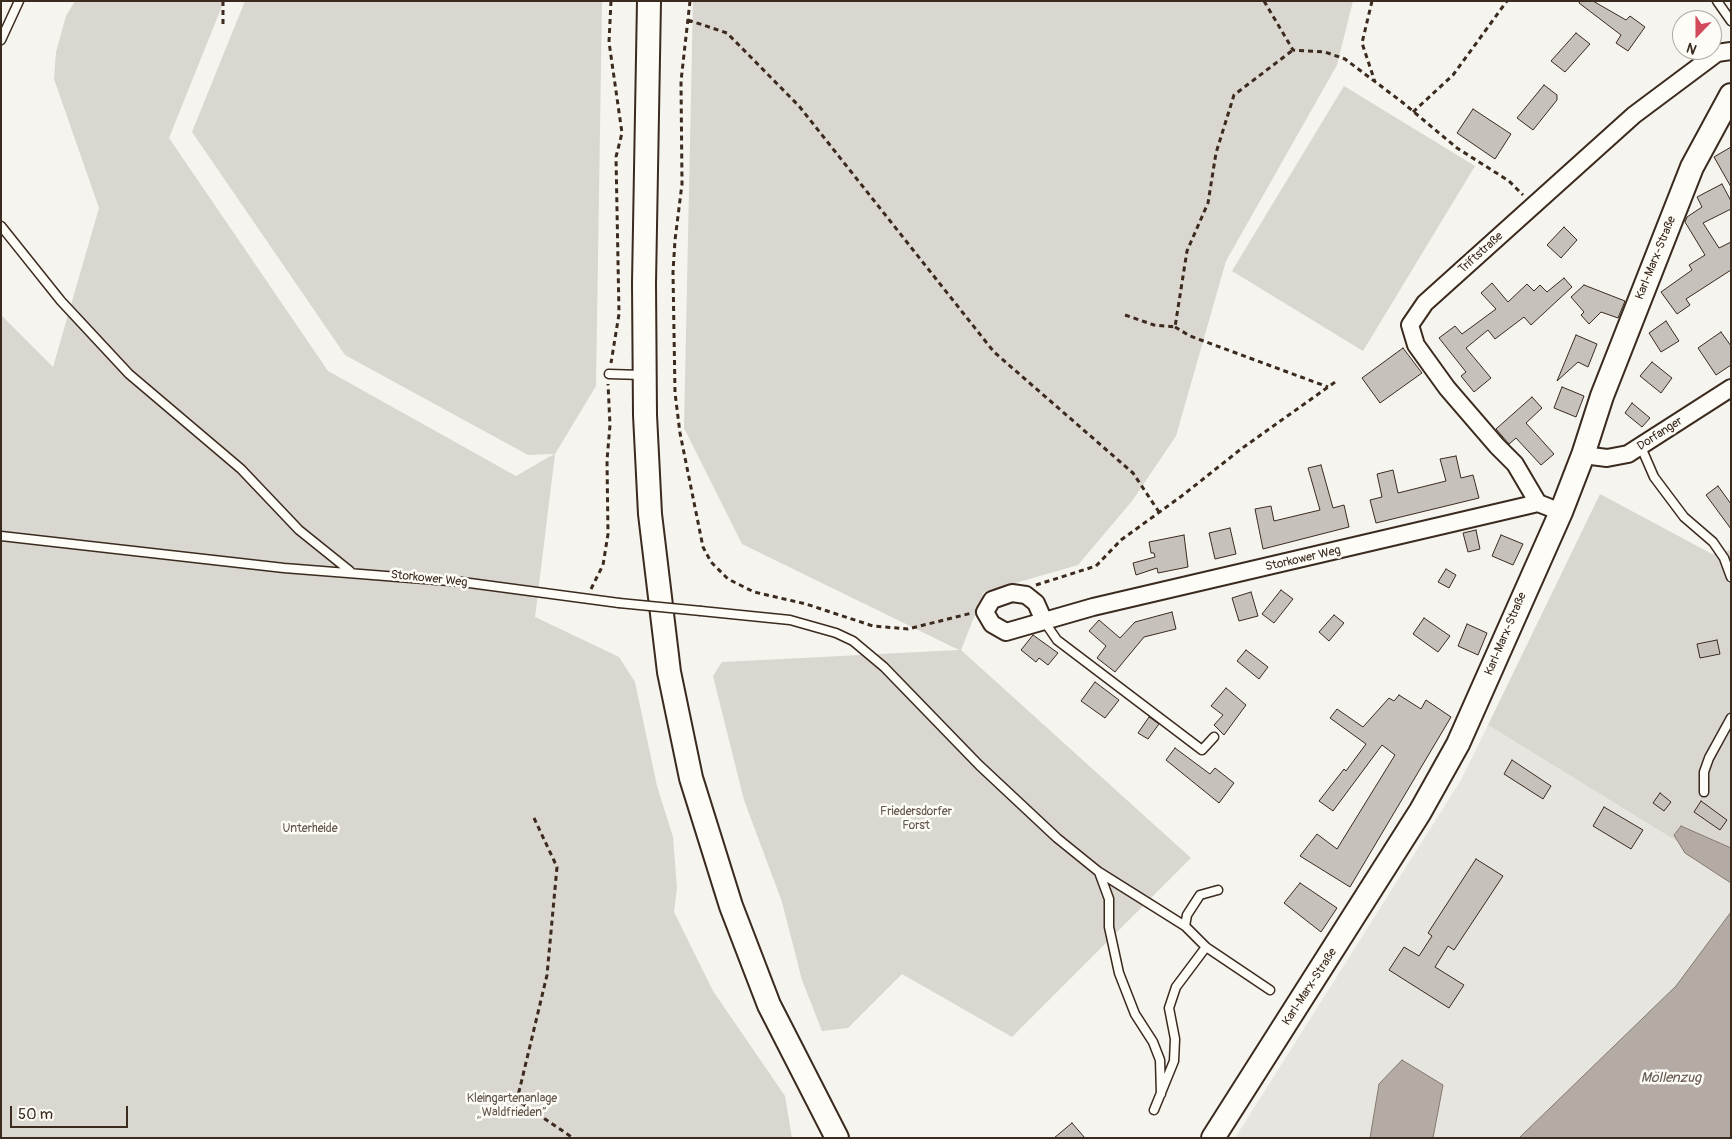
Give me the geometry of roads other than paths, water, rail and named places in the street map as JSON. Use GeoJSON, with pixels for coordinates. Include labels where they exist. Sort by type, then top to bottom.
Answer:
{"type":"FeatureCollection","features":[{"type":"Feature","properties":{"kind":"main road"},"geometry":{"type":"LineString","coordinates":[[650,1],[644,375],[650,514],[671,682],[691,778],[724,887],[757,976],[792,1054],[837,1138]]}},
{"type":"Feature","properties":{"kind":"main road","name":"Karl-Marx-Straße"},"geometry":{"type":"LineString","coordinates":[[1213,1138],[1441,777],[1471,715],[1560,512],[1583,455],[1602,396],[1689,176],[1731,95]]}},
{"type":"Feature","properties":{"kind":"street","name":"Triftstraße"},"geometry":{"type":"LineString","coordinates":[[1538,503],[1515,464],[1447,388],[1416,345],[1410,326],[1425,303],[1598,146],[1662,92],[1716,53],[1731,51]]}},
{"type":"Feature","properties":{"kind":"street","name":"Dorfanger"},"geometry":{"type":"LineString","coordinates":[[1583,455],[1618,458],[1641,447],[1731,388]]}},
{"type":"Feature","properties":{"kind":"street"},"geometry":{"type":"LineString","coordinates":[[1538,503],[1560,512]]}},
{"type":"Feature","properties":{"kind":"street","name":"Storkower Weg"},"geometry":{"type":"LineString","coordinates":[[1044,621],[1036,603],[1026,595],[1012,594],[992,600],[985,612],[992,624],[1006,632],[1093,607],[1520,509],[1538,503]]}},
{"type":"Feature","properties":{"kind":"lane"},"geometry":{"type":"LineString","coordinates":[[1,40],[19,1]]}},
{"type":"Feature","properties":{"kind":"lane"},"geometry":{"type":"LineString","coordinates":[[1717,1],[1731,21]]}},
{"type":"Feature","properties":{"kind":"lane"},"geometry":{"type":"LineString","coordinates":[[1,226],[61,301],[129,374],[241,469],[299,530],[350,571]]}},
{"type":"Feature","properties":{"kind":"lane"},"geometry":{"type":"LineString","coordinates":[[609,374],[644,375]]}},
{"type":"Feature","properties":{"kind":"lane"},"geometry":{"type":"LineString","coordinates":[[1641,447],[1654,477],[1684,517],[1713,542],[1724,558],[1731,577]]}},
{"type":"Feature","properties":{"kind":"lane","name":"Storkower Weg"},"geometry":{"type":"LineString","coordinates":[[1,536],[284,568],[350,571],[462,582],[586,599],[790,620],[836,633],[853,641],[884,667],[1023,809],[1099,872],[1184,926],[1206,947],[1270,990]]}},
{"type":"Feature","properties":{"kind":"lane"},"geometry":{"type":"LineString","coordinates":[[1044,621],[1057,640],[1202,750],[1214,737]]}},
{"type":"Feature","properties":{"kind":"lane"},"geometry":{"type":"LineString","coordinates":[[1704,792],[1704,772],[1708,758],[1731,718]]}},
{"type":"Feature","properties":{"kind":"lane"},"geometry":{"type":"LineString","coordinates":[[1099,872],[1109,899],[1109,928],[1119,973],[1135,1014],[1153,1042],[1160,1060],[1161,1094]]}},
{"type":"Feature","properties":{"kind":"lane"},"geometry":{"type":"LineString","coordinates":[[1184,926],[1187,914],[1200,895],[1218,890]]}},
{"type":"Feature","properties":{"kind":"lane"},"geometry":{"type":"LineString","coordinates":[[1154,1110],[1174,1061],[1175,1039],[1169,1008],[1176,988],[1206,947]]}},
{"type":"Feature","properties":{"kind":"water"},"geometry":{"type":"Polygon","coordinates":[[[1681,826],[1731,848],[1731,883],[1685,853],[1674,835],[1681,826]]]}},
{"type":"Feature","properties":{"kind":"water","name":"Möllenzug"},"geometry":{"type":"Polygon","coordinates":[[[1731,912],[1731,1138],[1519,1138],[1676,986],[1731,912]]]}},
{"type":"Feature","properties":{"kind":"water"},"geometry":{"type":"Polygon","coordinates":[[[1402,1060],[1443,1085],[1433,1138],[1370,1138],[1379,1084],[1402,1060]]]}},
{"type":"Feature","properties":{"kind":"park label","name":"Friedersdorfer Forst"},"geometry":{"type":"Point","coordinates":[916,819]}},
{"type":"Feature","properties":{"kind":"park label","name":"Unterheide"},"geometry":{"type":"Point","coordinates":[310,829]}},
{"type":"Feature","properties":{"kind":"park label","name":"Kleingartenanlage „Waldfrieden“"},"geometry":{"type":"Point","coordinates":[512,1106]}}]}
